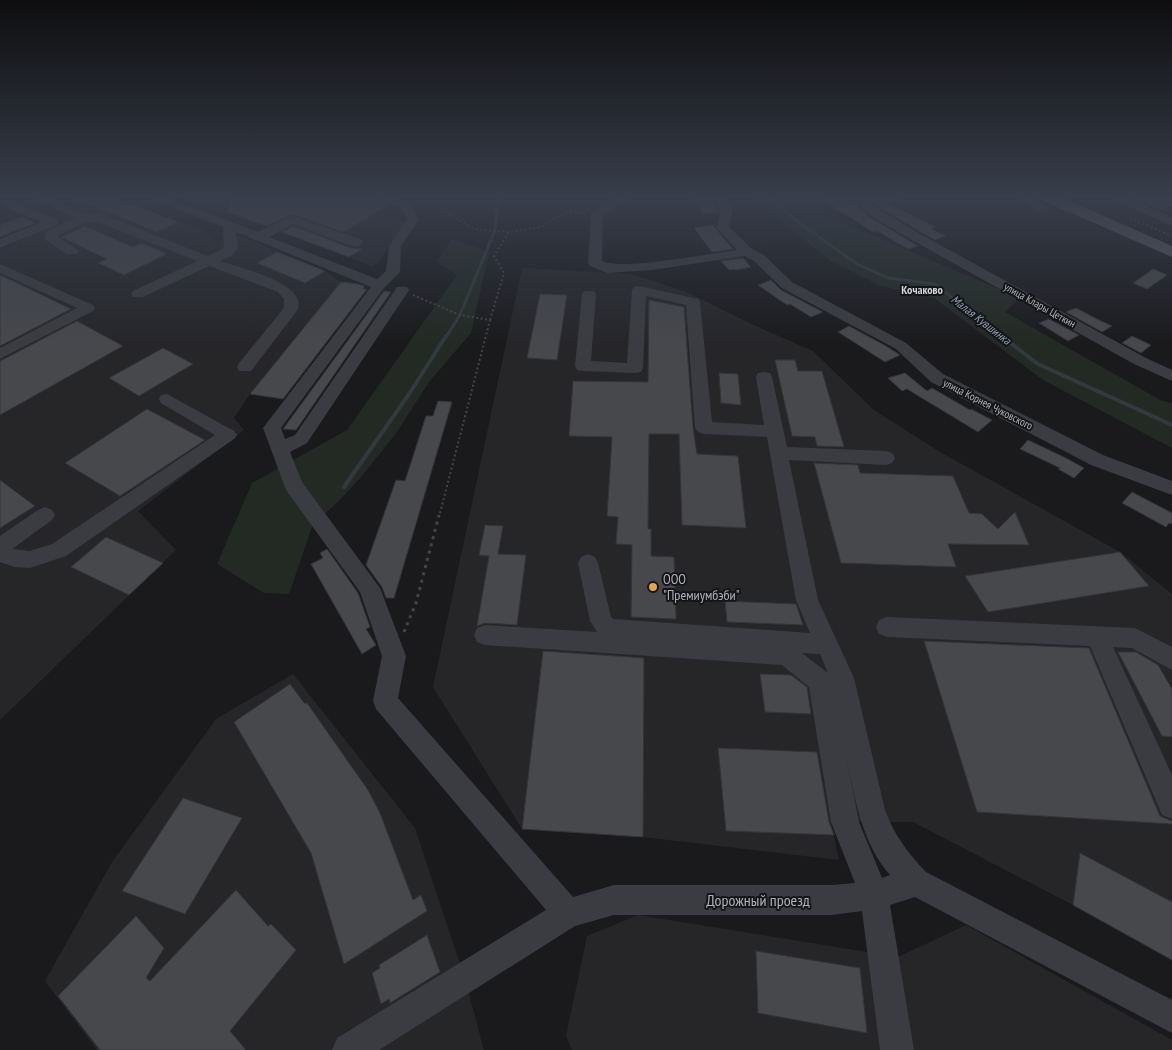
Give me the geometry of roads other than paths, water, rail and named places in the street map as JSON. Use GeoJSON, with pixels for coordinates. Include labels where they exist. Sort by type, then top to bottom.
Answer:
{"type":"FeatureCollection","features":[{"type":"Feature","properties":{"kind":"main road"},"geometry":{"type":"LineString","coordinates":[[1159,247],[1172,252]]}},
{"type":"Feature","properties":{"kind":"street"},"geometry":{"type":"LineString","coordinates":[[64,247],[72,252]]}},
{"type":"Feature","properties":{"kind":"street"},"geometry":{"type":"LineString","coordinates":[[173,247],[280,287],[290,294],[292,300],[291,309],[245,367]]}},
{"type":"Feature","properties":{"kind":"street"},"geometry":{"type":"LineString","coordinates":[[138,294],[208,261],[231,247]]}},
{"type":"Feature","properties":{"kind":"street"},"geometry":{"type":"LineString","coordinates":[[284,247],[379,285]]}},
{"type":"Feature","properties":{"kind":"street"},"geometry":{"type":"LineString","coordinates":[[395,247],[392,272],[379,285],[272,428],[293,486],[369,588],[394,656],[384,701],[568,913]]}},
{"type":"Feature","properties":{"kind":"street"},"geometry":{"type":"LineString","coordinates":[[595,247],[595,264],[607,269],[652,266],[746,252]]}},
{"type":"Feature","properties":{"kind":"street","name":"улица Корнея Чуковского"},"geometry":{"type":"LineString","coordinates":[[741,247],[746,252],[758,258],[787,285],[901,346],[937,378],[1097,460],[1172,488]]}},
{"type":"Feature","properties":{"kind":"street","name":"улица Клары Цеткин"},"geometry":{"type":"LineString","coordinates":[[934,247],[1140,361],[1172,376]]}},
{"type":"Feature","properties":{"kind":"street"},"geometry":{"type":"LineString","coordinates":[[0,268],[88,308],[0,354]]}},
{"type":"Feature","properties":{"kind":"street"},"geometry":{"type":"LineString","coordinates":[[280,449],[301,439],[402,290]]}},
{"type":"Feature","properties":{"kind":"street"},"geometry":{"type":"LineString","coordinates":[[589,294],[583,366],[635,368],[639,290],[693,302],[704,428],[776,442],[886,458]]}},
{"type":"Feature","properties":{"kind":"street"},"geometry":{"type":"LineString","coordinates":[[764,376],[807,600],[842,678],[871,810],[879,833],[894,858],[916,882],[1172,1017]]}},
{"type":"Feature","properties":{"kind":"street"},"geometry":{"type":"LineString","coordinates":[[3,556],[33,559],[60,550],[228,435],[167,399]]}},
{"type":"Feature","properties":{"kind":"street"},"geometry":{"type":"LineString","coordinates":[[3,556],[44,515]]}},
{"type":"Feature","properties":{"kind":"street"},"geometry":{"type":"LineString","coordinates":[[588,563],[601,621],[608,629],[826,644]]}},
{"type":"Feature","properties":{"kind":"street"},"geometry":{"type":"LineString","coordinates":[[887,628],[1136,638],[1172,659]]}},
{"type":"Feature","properties":{"kind":"street"},"geometry":{"type":"LineString","coordinates":[[485,635],[787,656],[820,680],[845,822],[874,895],[897,1050]]}},
{"type":"Feature","properties":{"kind":"street"},"geometry":{"type":"LineString","coordinates":[[1097,636],[1172,805]]}},
{"type":"Feature","properties":{"kind":"street","name":"Дорожный проезд"},"geometry":{"type":"LineString","coordinates":[[349,1050],[568,913],[614,900],[832,900],[874,895],[916,882]]}},
{"type":"Feature","properties":{"kind":"waterway"},"geometry":{"type":"LineString","coordinates":[[446,337],[460,315],[488,247]]}},
{"type":"Feature","properties":{"kind":"waterway","name":"Малая Кувшинка"},"geometry":{"type":"LineString","coordinates":[[833,247],[857,264],[888,278],[935,284],[1002,337]]}},
{"type":"Feature","properties":{"kind":"waterway"},"geometry":{"type":"LineString","coordinates":[[344,487],[409,394],[446,336]]}},
{"type":"Feature","properties":{"kind":"waterway","name":"Малая Кувшинка"},"geometry":{"type":"LineString","coordinates":[[1001,336],[1038,364],[1172,425]]}},
{"type":"Feature","properties":{"kind":"place","name":"ООО \"Премиумбэби\""},"geometry":{"type":"Point","coordinates":[653,587]}},
{"type":"Feature","properties":{"kind":"district","name":"Кочаково"},"geometry":{"type":"Point","coordinates":[922,290]}}]}
